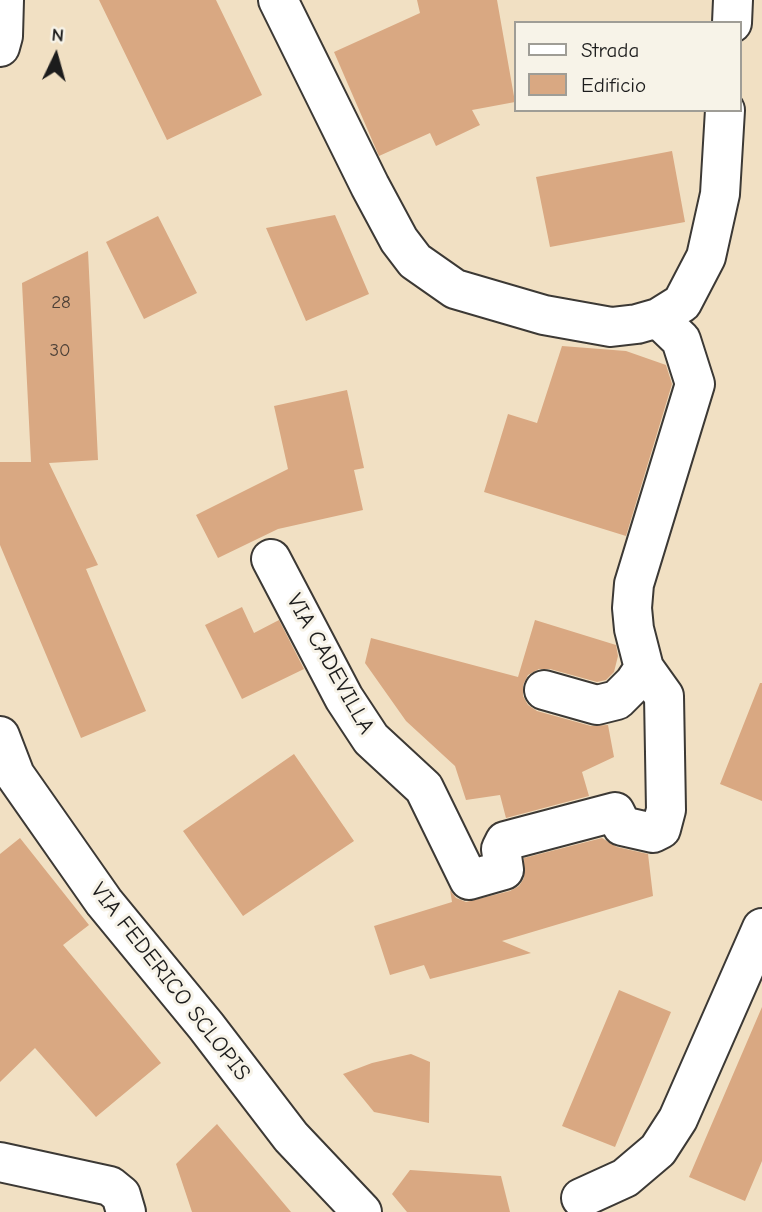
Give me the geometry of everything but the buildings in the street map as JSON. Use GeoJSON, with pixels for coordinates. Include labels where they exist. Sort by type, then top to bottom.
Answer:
{"type":"FeatureCollection","features":[{"type":"Feature","properties":{"kind":"street"},"geometry":{"type":"LineString","coordinates":[[0,47],[4,0]]}},
{"type":"Feature","properties":{"kind":"street"},"geometry":{"type":"LineString","coordinates":[[278,0],[370,186],[399,240],[415,261],[455,289],[544,315],[611,327],[659,318],[682,303],[706,257],[720,194],[725,112]]}},
{"type":"Feature","properties":{"kind":"street"},"geometry":{"type":"LineString","coordinates":[[732,21],[733,0]]}},
{"type":"Feature","properties":{"kind":"street","name":"VIA CADEVILLA"},"geometry":{"type":"LineString","coordinates":[[271,559],[344,698],[371,739],[424,788],[469,880],[504,870],[501,849],[505,841],[517,837],[615,812],[622,826],[653,833],[661,829],[666,810],[664,696],[644,668],[634,629],[632,608],[634,584],[695,384],[681,340],[659,318]]}},
{"type":"Feature","properties":{"kind":"street"},"geometry":{"type":"LineString","coordinates":[[544,690],[597,705],[617,700],[644,668]]}},
{"type":"Feature","properties":{"kind":"street","name":"VIA FEDERICO SCLOPIS"},"geometry":{"type":"LineString","coordinates":[[0,736],[7,778],[206,1026],[290,1137],[362,1212]]}},
{"type":"Feature","properties":{"kind":"street"},"geometry":{"type":"LineString","coordinates":[[582,1198],[625,1178],[657,1150],[678,1119],[762,928]]}},
{"type":"Feature","properties":{"kind":"street"},"geometry":{"type":"LineString","coordinates":[[0,1162],[110,1186],[121,1195],[126,1212]]}}]}
